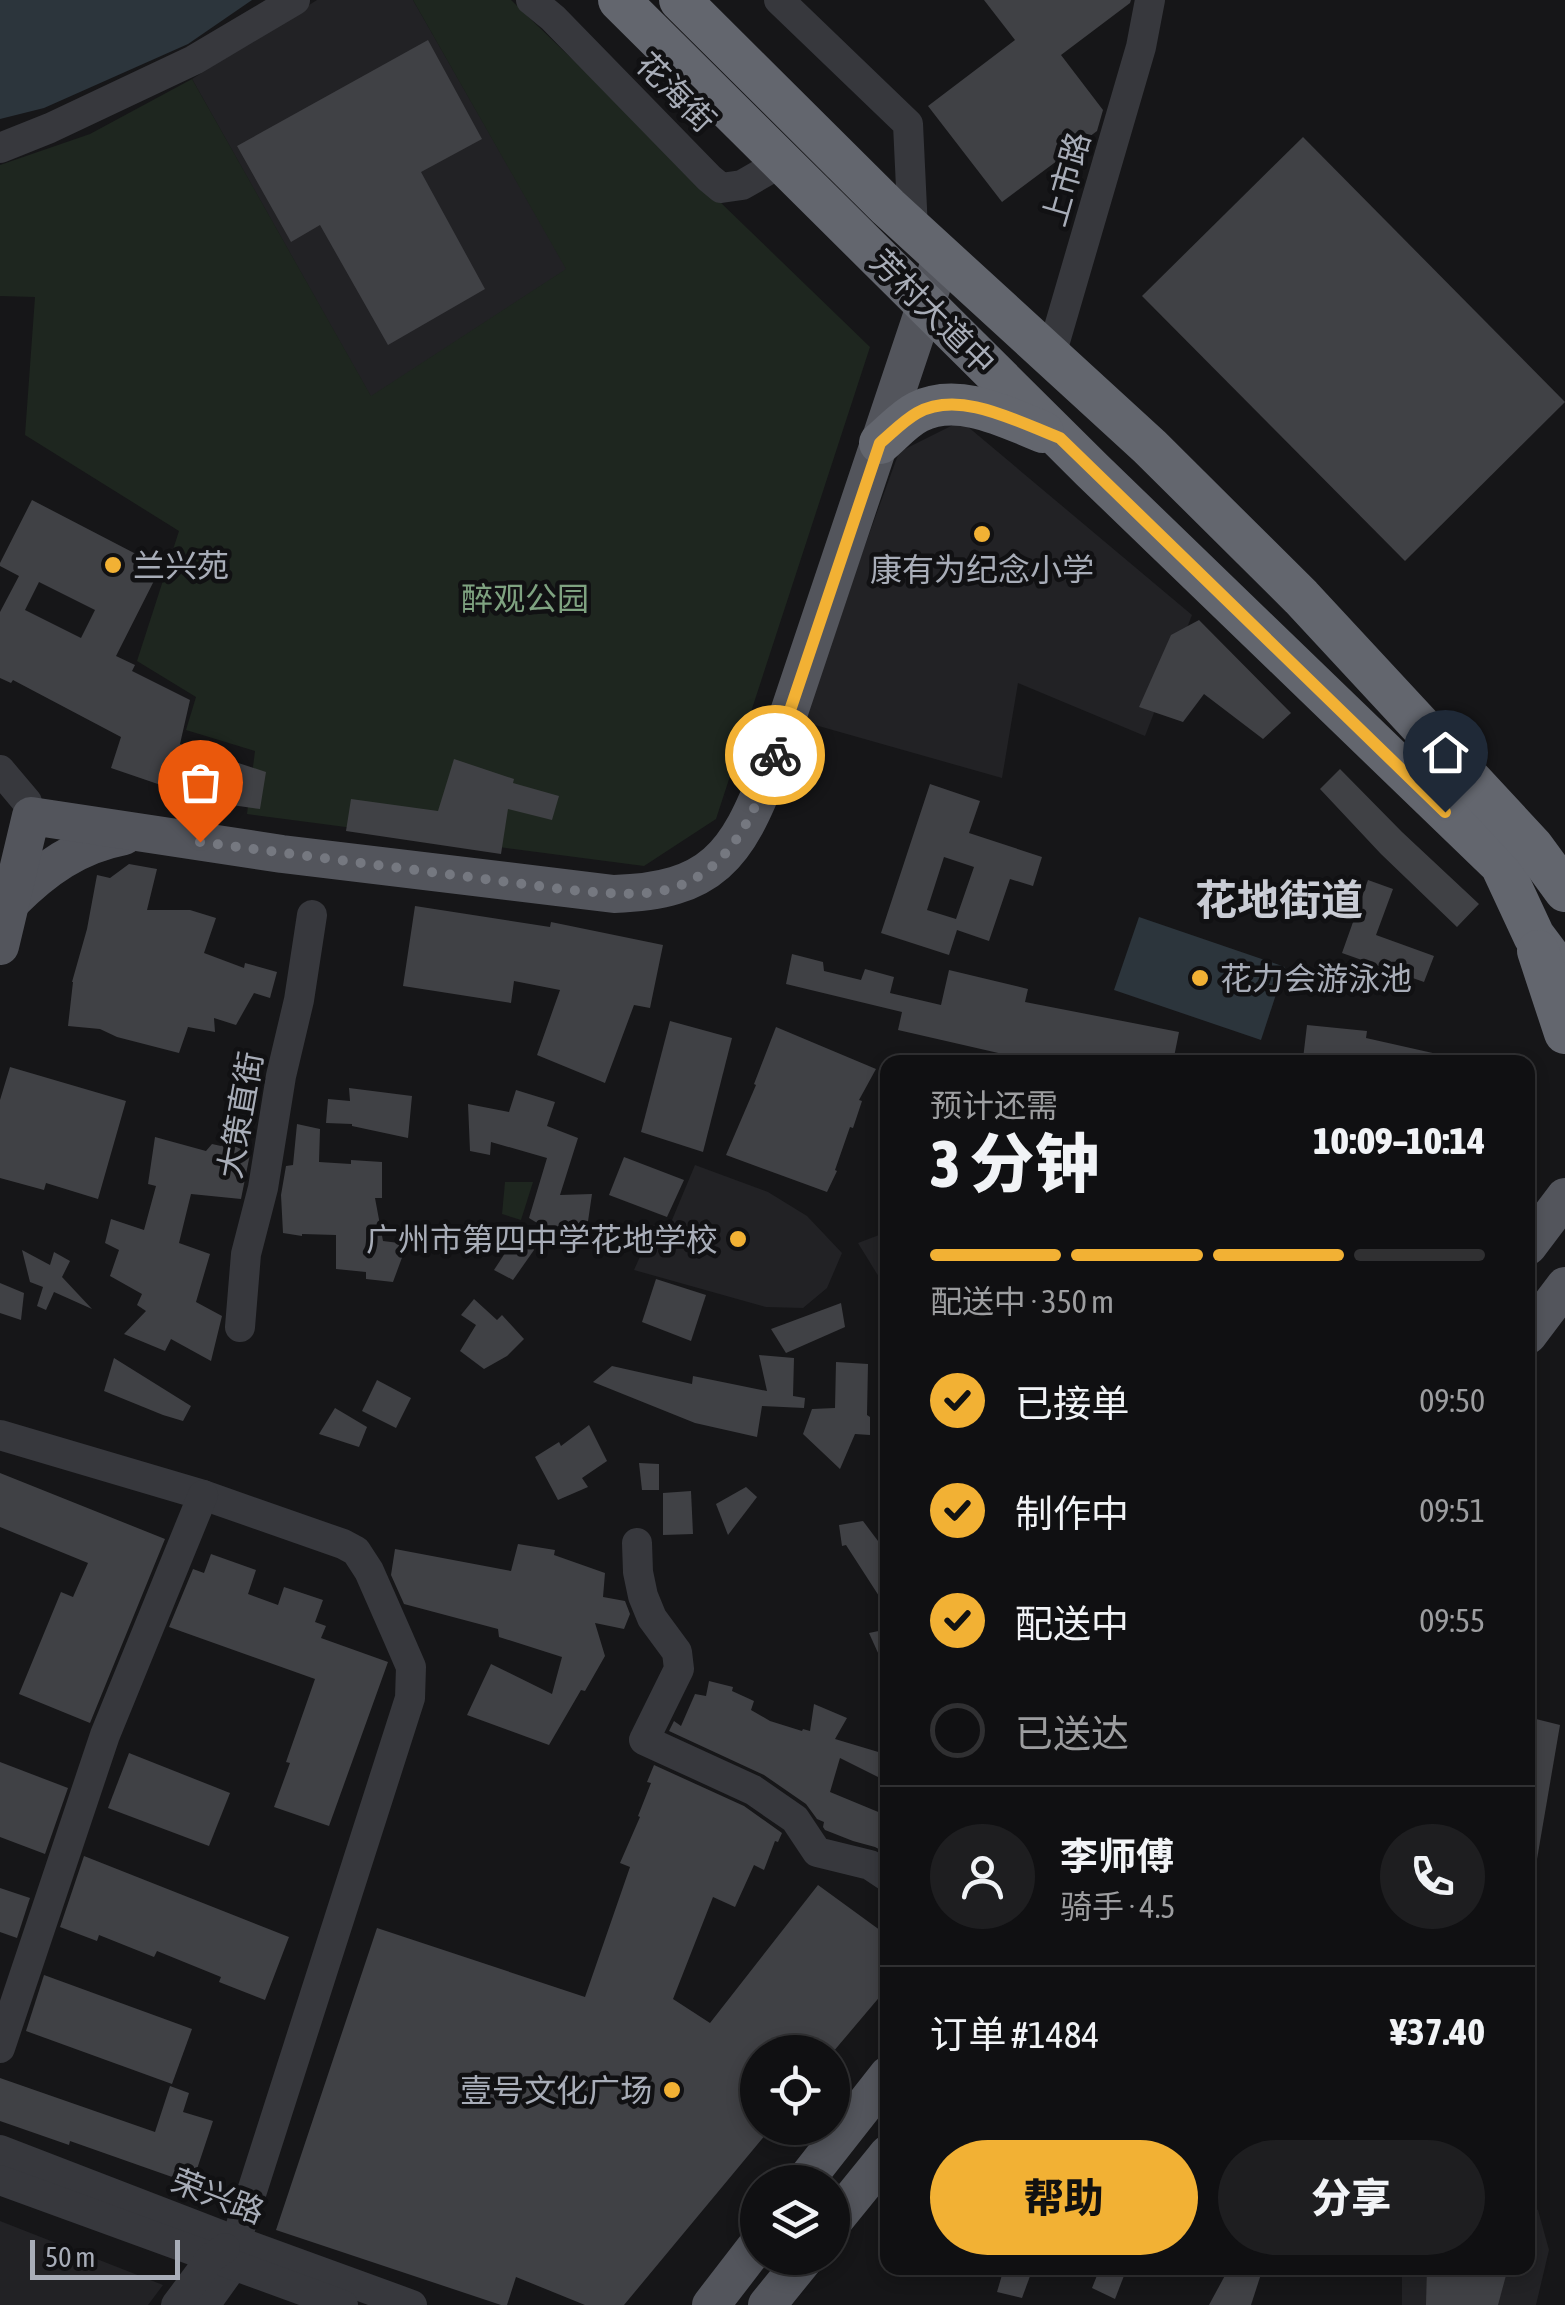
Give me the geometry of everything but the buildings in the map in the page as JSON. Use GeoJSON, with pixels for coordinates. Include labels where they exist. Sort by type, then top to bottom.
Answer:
{"type":"FeatureCollection","features":[{"type":"Feature","properties":{"kind":"highway","name":"芳村大道中"},"geometry":{"type":"LineString","coordinates":[[619,0],[1060,438],[1502,865],[1534,936],[1565,978]]}},
{"type":"Feature","properties":{"kind":"highway","name":"芳村大道中"},"geometry":{"type":"LineString","coordinates":[[680,0],[928,243],[1150,447],[1301,597],[1533,847],[1565,891]]}},
{"type":"Feature","properties":{"kind":"highway"},"geometry":{"type":"LineString","coordinates":[[880,443],[919,412],[937,406],[998,414],[1060,438]]}},
{"type":"Feature","properties":{"kind":"highway"},"geometry":{"type":"LineString","coordinates":[[1534,936],[1565,1033]]}},
{"type":"Feature","properties":{"kind":"main road"},"geometry":{"type":"LineString","coordinates":[[0,861],[18,806],[142,833],[282,854],[614,894],[668,890],[696,878],[728,851],[756,804],[880,443],[928,243]]}},
{"type":"Feature","properties":{"kind":"main road"},"geometry":{"type":"LineString","coordinates":[[29,809],[47,801],[250,832],[623,876],[644,876],[683,862],[723,824],[745,778],[918,297]]}},
{"type":"Feature","properties":{"kind":"main road"},"geometry":{"type":"LineString","coordinates":[[0,946],[29,809]]}},
{"type":"Feature","properties":{"kind":"main road"},"geometry":{"type":"LineString","coordinates":[[11,902],[36,878],[74,852],[100,841],[142,833]]}},
{"type":"Feature","properties":{"kind":"main road"},"geometry":{"type":"LineString","coordinates":[[1535,1237],[1565,1196]]}},
{"type":"Feature","properties":{"kind":"main road"},"geometry":{"type":"LineString","coordinates":[[1535,1326],[1565,1286]]}},
{"type":"Feature","properties":{"kind":"main road"},"geometry":{"type":"LineString","coordinates":[[817,2165],[880,2085]]}},
{"type":"Feature","properties":{"kind":"main road"},"geometry":{"type":"LineString","coordinates":[[850,2201],[880,2164]]}},
{"type":"Feature","properties":{"kind":"main road"},"geometry":{"type":"LineString","coordinates":[[712,2305],[740,2268]]}},
{"type":"Feature","properties":{"kind":"main road"},"geometry":{"type":"LineString","coordinates":[[768,2305],[792,2275]]}},
{"type":"Feature","properties":{"kind":"street"},"geometry":{"type":"LineString","coordinates":[[0,148],[194,60],[295,0]]}},
{"type":"Feature","properties":{"kind":"street","name":"花海街"},"geometry":{"type":"LineString","coordinates":[[532,0],[722,188],[742,185],[782,162]]}},
{"type":"Feature","properties":{"kind":"street"},"geometry":{"type":"LineString","coordinates":[[780,0],[908,124],[928,243]]}},
{"type":"Feature","properties":{"kind":"street","name":"上市路"},"geometry":{"type":"LineString","coordinates":[[1051,355],[1141,47],[1148,11]]}},
{"type":"Feature","properties":{"kind":"street"},"geometry":{"type":"LineString","coordinates":[[0,770],[29,809]]}},
{"type":"Feature","properties":{"kind":"street","name":"大策直街"},"geometry":{"type":"LineString","coordinates":[[240,1328],[246,1254],[300,1000],[312,915]]}},
{"type":"Feature","properties":{"kind":"street"},"geometry":{"type":"LineString","coordinates":[[0,1435],[203,1496],[344,1544],[356,1551],[369,1571],[410,1667],[410,1698],[227,2255],[204,2305]]}},
{"type":"Feature","properties":{"kind":"street"},"geometry":{"type":"LineString","coordinates":[[0,2048],[106,1735],[203,1496]]}},
{"type":"Feature","properties":{"kind":"street"},"geometry":{"type":"LineString","coordinates":[[637,1543],[643,1596],[652,1618],[677,1652],[678,1669],[644,1740],[753,1790],[795,1820],[817,1852],[870,1865],[880,1872]]}},
{"type":"Feature","properties":{"kind":"street","name":"荣兴路"},"geometry":{"type":"LineString","coordinates":[[0,2150],[342,2305]]}},
{"type":"Feature","properties":{"kind":"street","name":"荣兴路"},"geometry":{"type":"LineString","coordinates":[[0,2180],[227,2255],[412,2305]]}},
{"type":"Feature","properties":{"kind":"street"},"geometry":{"type":"LineString","coordinates":[[176,2305],[227,2255]]}},
{"type":"Feature","properties":{"kind":"shaded area"},"geometry":{"type":"Polygon","coordinates":[[[0,0],[252,0],[188,44],[44,108],[0,119],[0,0]]]}},
{"type":"Feature","properties":{"kind":"shaded area"},"geometry":{"type":"Polygon","coordinates":[[[317,0],[413,0],[567,269],[371,397],[192,79],[317,0]]]}},
{"type":"Feature","properties":{"kind":"shaded area","name":"康有为纪念小学"},"geometry":{"type":"Polygon","coordinates":[[[961,421],[1192,615],[1145,736],[1018,683],[1002,778],[801,721],[899,452],[961,421]]]}},
{"type":"Feature","properties":{"kind":"shaded area","name":"花力会游泳池"},"geometry":{"type":"Polygon","coordinates":[[[1139,917],[1285,967],[1261,1040],[1114,990],[1139,917]]]}},
{"type":"Feature","properties":{"kind":"shaded area","name":"广州市第四中学花地学校"},"geometry":{"type":"Polygon","coordinates":[[[695,1165],[768,1192],[807,1216],[842,1253],[827,1288],[803,1308],[766,1307],[634,1270],[654,1225],[672,1220],[695,1165]]]}},
{"type":"Feature","properties":{"kind":"shaded area"},"geometry":{"type":"Polygon","coordinates":[[[880,1235],[880,1279],[858,1243],[880,1235]]]}},
{"type":"Feature","properties":{"kind":"shaded area"},"geometry":{"type":"Polygon","coordinates":[[[1535,2208],[1538,2210],[1549,2250],[1536,2305],[1402,2305],[1402,2275],[1535,2275],[1535,2208]]]}},
{"type":"Feature","properties":{"kind":"shaded area"},"geometry":{"type":"Polygon","coordinates":[[[0,2221],[163,2285],[148,2305],[0,2305],[0,2221]]]}},
{"type":"Feature","properties":{"kind":"green space","name":"醉观公园"},"geometry":{"type":"Polygon","coordinates":[[[413,0],[511,0],[870,347],[716,819],[644,866],[247,814],[255,751],[186,730],[196,697],[137,661],[179,531],[25,435],[35,297],[0,296],[0,165],[90,134],[192,79],[371,396],[566,269],[413,0]]]}},
{"type":"Feature","properties":{"kind":"green space"},"geometry":{"type":"Polygon","coordinates":[[[505,1182],[533,1182],[521,1220],[502,1214],[505,1182]]]}},
{"type":"Feature","properties":{"kind":"way so far"},"geometry":{"type":"LineString","coordinates":[[200,842],[569,890],[614,894],[668,890],[696,878],[728,851],[756,804],[775,755]]}},
{"type":"Feature","properties":{"kind":"place","name":"康有为纪念小学"},"geometry":{"type":"Point","coordinates":[982,534]}},
{"type":"Feature","properties":{"kind":"place","name":"兰兴苑"},"geometry":{"type":"Point","coordinates":[113,565]}},
{"type":"Feature","properties":{"kind":"place","name":"花力会游泳池"},"geometry":{"type":"Point","coordinates":[1200,978]}},
{"type":"Feature","properties":{"kind":"place","name":"广州市第四中学花地学校"},"geometry":{"type":"Point","coordinates":[738,1239]}},
{"type":"Feature","properties":{"kind":"place","name":"壹号文化广场"},"geometry":{"type":"Point","coordinates":[672,2090]}},
{"type":"Feature","properties":{"kind":"district","name":"花地街道"},"geometry":{"type":"Point","coordinates":[1279,900]}},
{"type":"Feature","properties":{"kind":"route"},"geometry":{"type":"LineString","coordinates":[[775,755],[880,443],[919,412],[937,406],[959,406],[998,414],[1060,438],[1445,812]]}}]}
